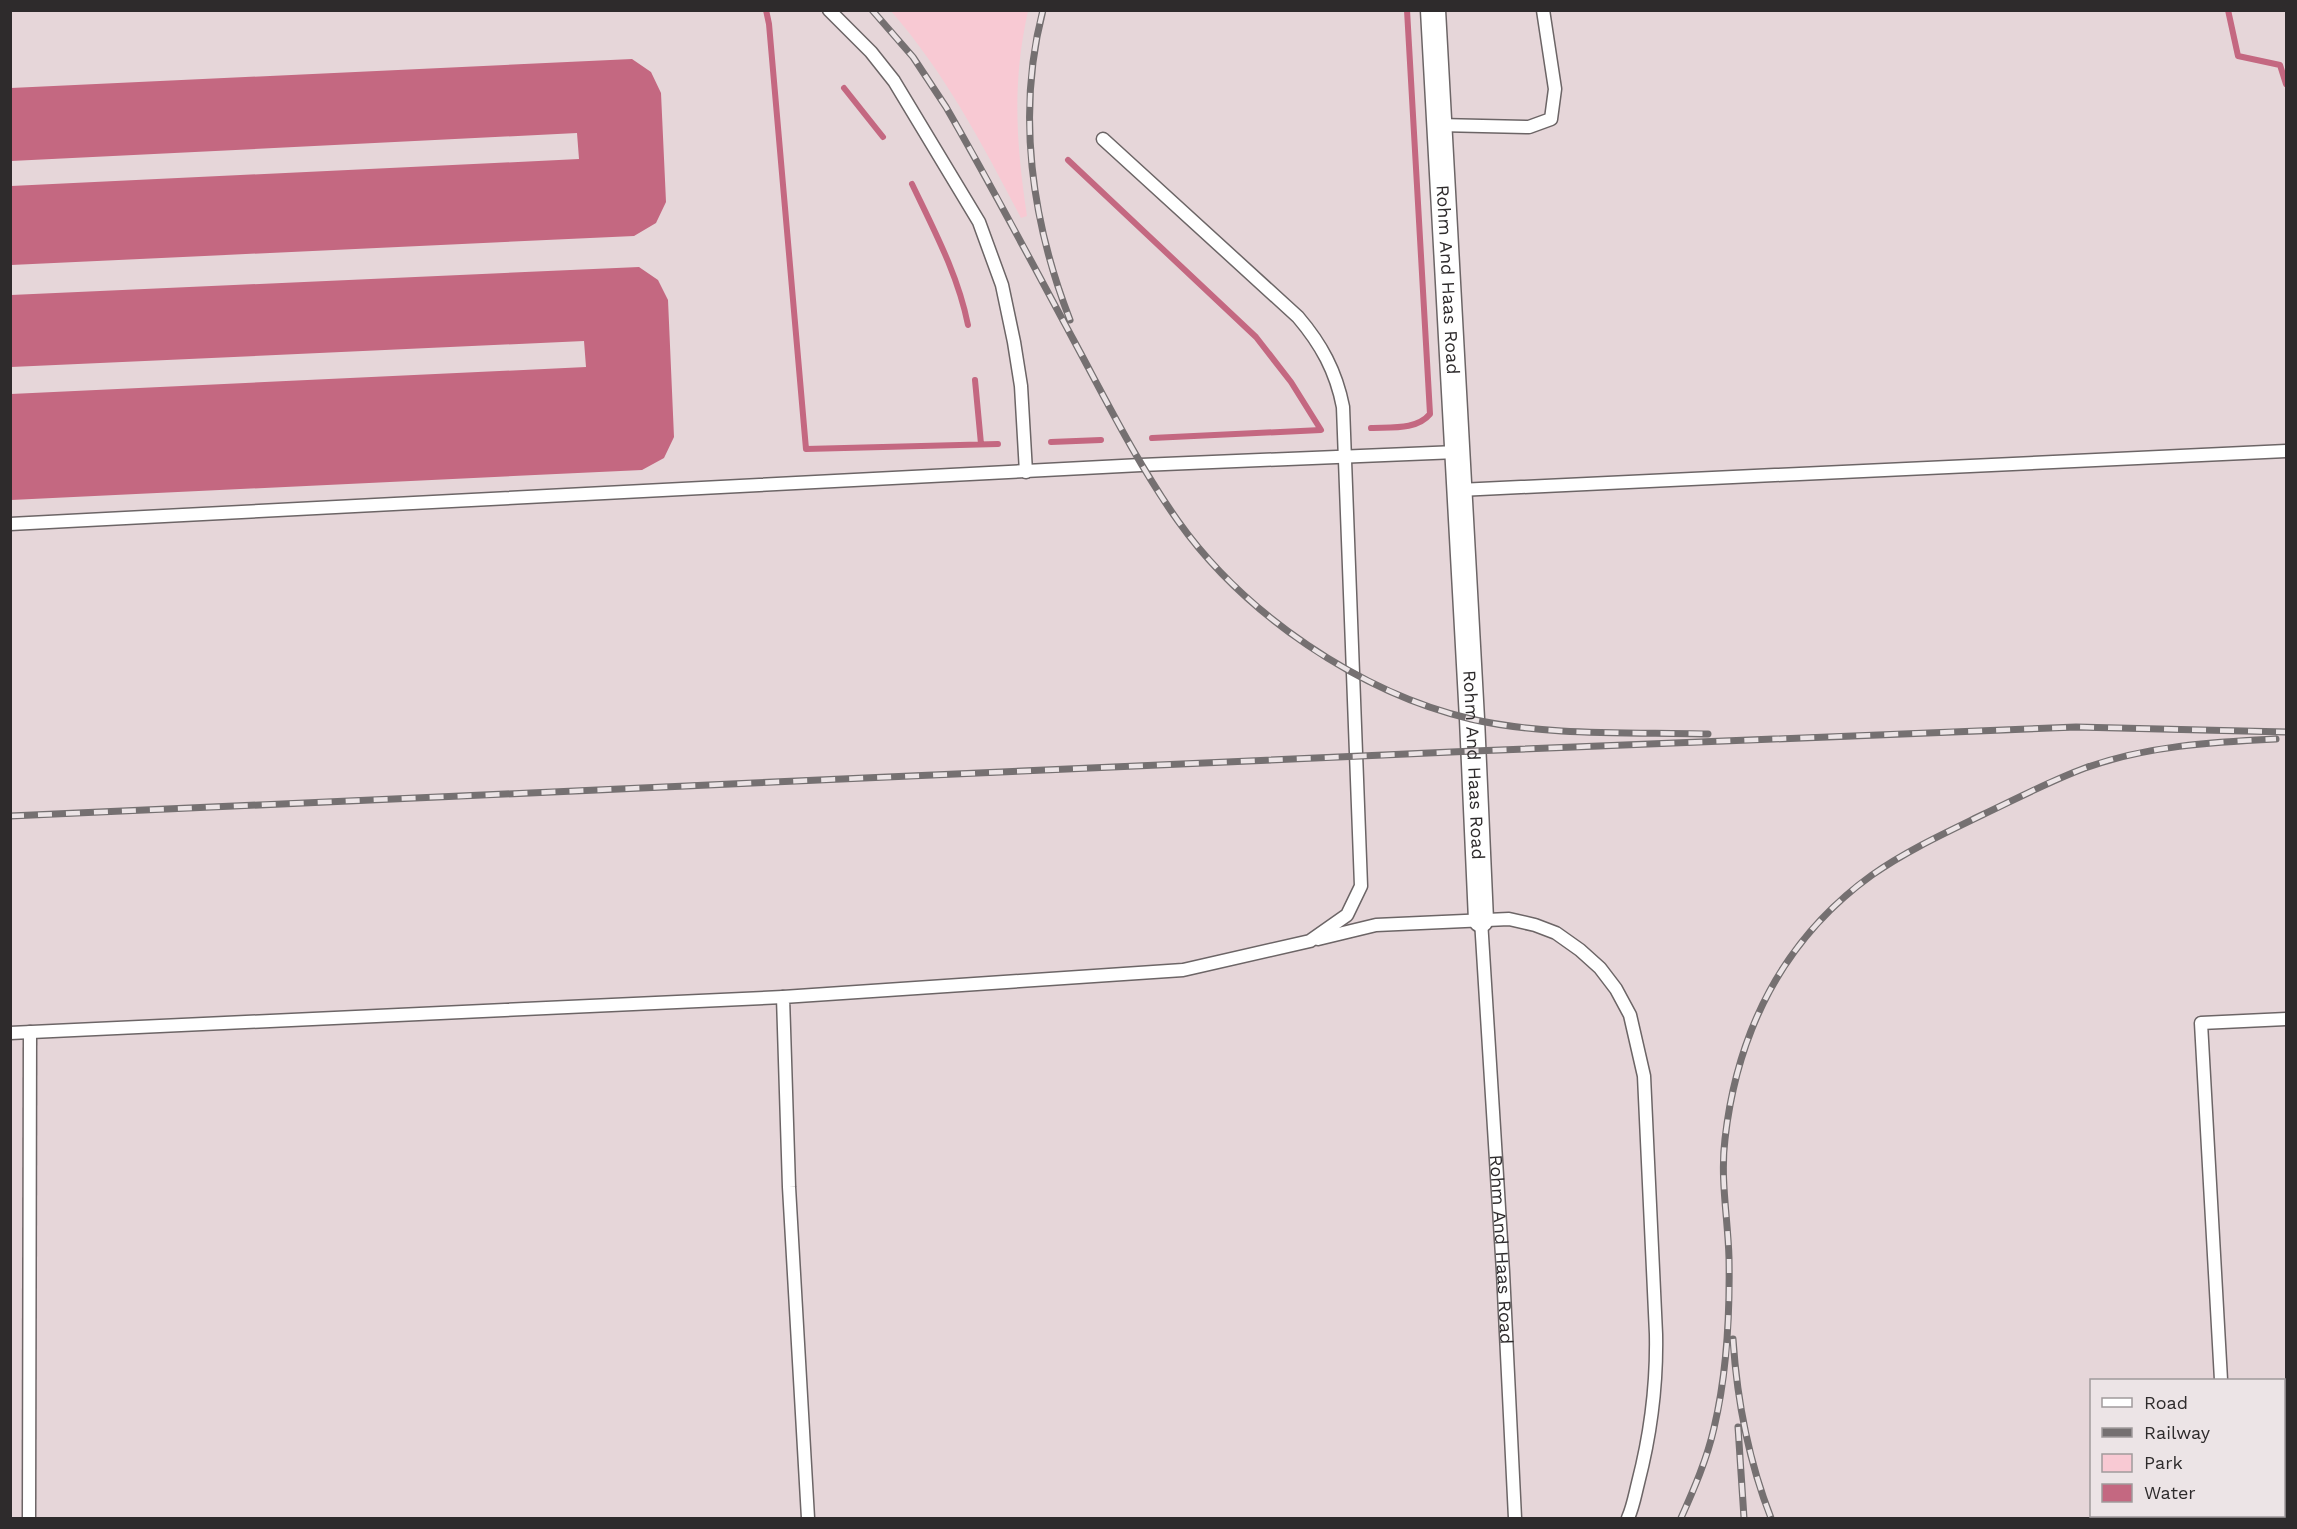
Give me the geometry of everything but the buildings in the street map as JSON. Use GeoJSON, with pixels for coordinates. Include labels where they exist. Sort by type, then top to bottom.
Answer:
{"type":"FeatureCollection","features":[{"type":"Feature","properties":{"kind":"street","name":"Rohm And Haas Road"},"geometry":{"type":"LineString","coordinates":[[1433,10],[1481,920]]}},
{"type":"Feature","properties":{"kind":"lane"},"geometry":{"type":"LineString","coordinates":[[829,10],[871,52],[894,81],[979,222],[1002,285],[1014,342],[1021,387],[1026,472]]}},
{"type":"Feature","properties":{"kind":"lane"},"geometry":{"type":"LineString","coordinates":[[1439,125],[1529,127],[1551,120],[1555,89],[1543,10]]}},
{"type":"Feature","properties":{"kind":"lane"},"geometry":{"type":"LineString","coordinates":[[1103,139],[1299,317],[1314,335],[1329,360],[1339,385],[1343,406],[1361,886],[1347,915],[1310,941]]}},
{"type":"Feature","properties":{"kind":"lane"},"geometry":{"type":"LineString","coordinates":[[1459,490],[2286,451]]}},
{"type":"Feature","properties":{"kind":"lane"},"geometry":{"type":"LineString","coordinates":[[10,524],[1457,452]]}},
{"type":"Feature","properties":{"kind":"lane"},"geometry":{"type":"LineString","coordinates":[[10,1033],[783,997],[1183,970],[1376,925],[1509,919],[1535,925],[1556,933],[1580,950],[1600,968],[1616,989],[1630,1015],[1644,1076],[1657,1374],[1644,1462],[1628,1518]]}},
{"type":"Feature","properties":{"kind":"lane","name":"Rohm And Haas Road"},"geometry":{"type":"LineString","coordinates":[[1481,920],[1503,1272],[1515,1518]]}},
{"type":"Feature","properties":{"kind":"lane"},"geometry":{"type":"LineString","coordinates":[[783,997],[789,1187],[808,1518]]}},
{"type":"Feature","properties":{"kind":"lane"},"geometry":{"type":"LineString","coordinates":[[2221,1379],[2201,1023],[2286,1019]]}},
{"type":"Feature","properties":{"kind":"lane"},"geometry":{"type":"LineString","coordinates":[[29,1518],[30,1032]]}},
{"type":"Feature","properties":{"kind":"shaded area"},"geometry":{"type":"Polygon","coordinates":[[[10,11],[2286,11],[2286,1518],[11,1518],[10,11]]]}},
{"type":"Feature","properties":{"kind":"green space"},"geometry":{"type":"Polygon","coordinates":[[[891,11],[1028,11],[1020,63],[1017,113],[1020,163],[1027,216],[1021,218],[946,84],[891,11]]]}},
{"type":"Feature","properties":{"kind":"water"},"geometry":{"type":"Polygon","coordinates":[[[632,59],[651,72],[661,93],[666,202],[656,223],[634,236],[11,265],[11,186],[579,159],[577,133],[11,161],[11,88],[632,59]]]}},
{"type":"Feature","properties":{"kind":"water"},"geometry":{"type":"Polygon","coordinates":[[[639,267],[658,280],[668,300],[674,437],[664,458],[642,470],[11,500],[11,394],[586,367],[584,341],[11,367],[11,295],[639,267]]]}},
{"type":"Feature","properties":{"kind":"waterway"},"geometry":{"type":"LineString","coordinates":[[766,10],[806,449],[998,444]]}},
{"type":"Feature","properties":{"kind":"waterway"},"geometry":{"type":"LineString","coordinates":[[1371,428],[1411,425],[1425,419],[1430,414],[1407,10]]}},
{"type":"Feature","properties":{"kind":"waterway"},"geometry":{"type":"LineString","coordinates":[[2228,10],[2238,56],[2280,65],[2286,84]]}},
{"type":"Feature","properties":{"kind":"waterway"},"geometry":{"type":"LineString","coordinates":[[844,88],[883,137]]}},
{"type":"Feature","properties":{"kind":"waterway"},"geometry":{"type":"LineString","coordinates":[[1068,160],[1256,337],[1291,382],[1321,430],[1152,438]]}},
{"type":"Feature","properties":{"kind":"waterway"},"geometry":{"type":"LineString","coordinates":[[912,184],[952,271],[968,325]]}},
{"type":"Feature","properties":{"kind":"waterway"},"geometry":{"type":"LineString","coordinates":[[975,380],[981,444]]}},
{"type":"Feature","properties":{"kind":"waterway"},"geometry":{"type":"LineString","coordinates":[[1051,442],[1101,440]]}},
{"type":"Feature","properties":{"kind":"railway"},"geometry":{"type":"LineString","coordinates":[[872,10],[913,57],[946,107],[1122,431],[1163,499],[1205,555],[1236,588],[1270,618],[1347,669],[1388,690],[1429,707],[1471,719],[1558,731],[1708,734]]}},
{"type":"Feature","properties":{"kind":"railway"},"geometry":{"type":"LineString","coordinates":[[1043,10],[1030,89],[1032,167],[1046,245],[1070,320]]}},
{"type":"Feature","properties":{"kind":"railway"},"geometry":{"type":"LineString","coordinates":[[10,816],[1474,751],[2076,727],[2286,732]]}},
{"type":"Feature","properties":{"kind":"railway"},"geometry":{"type":"LineString","coordinates":[[1681,1518],[1700,1474],[1711,1440],[1725,1365],[1729,1279],[1724,1154],[1731,1100],[1753,1025],[1790,958],[1813,928],[1841,900],[1872,875],[1926,843],[2046,784],[2085,768],[2155,750],[2179,746],[2276,739]]}},
{"type":"Feature","properties":{"kind":"railway"},"geometry":{"type":"LineString","coordinates":[[1733,1339],[1745,1430],[1756,1475],[1771,1518]]}},
{"type":"Feature","properties":{"kind":"railway"},"geometry":{"type":"LineString","coordinates":[[1738,1427],[1744,1518]]}}]}
